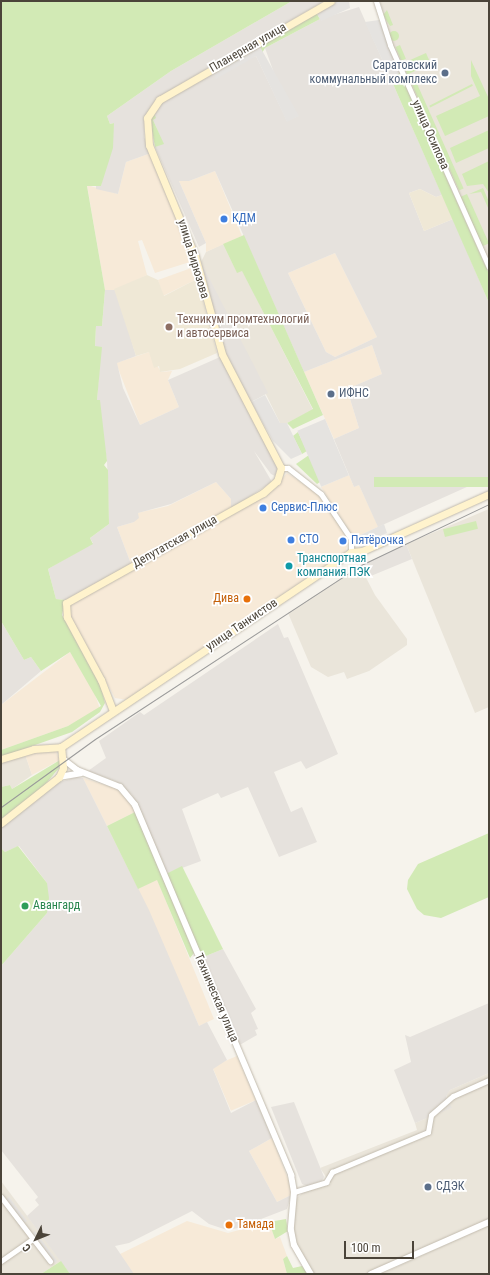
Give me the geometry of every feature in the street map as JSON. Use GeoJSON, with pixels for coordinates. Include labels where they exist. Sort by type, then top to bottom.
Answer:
{"type":"FeatureCollection","features":[{"type":"Feature","properties":{"kind":"main road","name":"Планерная улица"},"geometry":{"type":"LineString","coordinates":[[165,96],[331,1]]}},
{"type":"Feature","properties":{"kind":"main road","name":"улица Бирюзова"},"geometry":{"type":"LineString","coordinates":[[165,96],[151,106],[146,118],[150,145],[195,256],[222,354],[281,468]]}},
{"type":"Feature","properties":{"kind":"main road","name":"Депутатская улица"},"geometry":{"type":"LineString","coordinates":[[113,710],[101,680],[67,617],[64,607],[70,600],[233,510],[277,481],[281,468]]}},
{"type":"Feature","properties":{"kind":"main road","name":"улица Танкистов"},"geometry":{"type":"LineString","coordinates":[[61,747],[113,710],[351,552],[362,551],[489,494]]}},
{"type":"Feature","properties":{"kind":"main road"},"geometry":{"type":"LineString","coordinates":[[1,759],[34,749],[61,747],[63,759],[59,778],[1,823]]}},
{"type":"Feature","properties":{"kind":"street","name":"улица Осипова"},"geometry":{"type":"LineString","coordinates":[[376,1],[393,51],[489,267]]}},
{"type":"Feature","properties":{"kind":"street"},"geometry":{"type":"LineString","coordinates":[[281,468],[288,468],[321,494],[351,539],[351,552]]}},
{"type":"Feature","properties":{"kind":"street","name":"Техническая улица"},"geometry":{"type":"LineString","coordinates":[[63,759],[86,774],[120,787],[135,805],[291,1175],[294,1192],[291,1230],[296,1251],[311,1274]]}},
{"type":"Feature","properties":{"kind":"street"},"geometry":{"type":"LineString","coordinates":[[59,778],[86,774]]}},
{"type":"Feature","properties":{"kind":"street"},"geometry":{"type":"LineString","coordinates":[[294,1192],[326,1182],[332,1172],[428,1132],[431,1115],[436,1110],[454,1096],[489,1080]]}},
{"type":"Feature","properties":{"kind":"street"},"geometry":{"type":"LineString","coordinates":[[1,1196],[50,1261]]}},
{"type":"Feature","properties":{"kind":"street"},"geometry":{"type":"LineString","coordinates":[[371,1274],[489,1222]]}},
{"type":"Feature","properties":{"kind":"street"},"geometry":{"type":"LineString","coordinates":[[1,1262],[33,1239]]}},
{"type":"Feature","properties":{"kind":"shaded area"},"geometry":{"type":"Polygon","coordinates":[[[292,1],[324,1],[157,98],[144,118],[144,137],[151,153],[126,162],[118,194],[96,189],[96,186],[101,186],[114,123],[110,124],[107,116],[171,71],[292,1]]]}},
{"type":"Feature","properties":{"kind":"shaded area"},"geometry":{"type":"Polygon","coordinates":[[[338,1],[349,1],[350,8],[321,21],[316,12],[338,1]]]}},
{"type":"Feature","properties":{"kind":"shaded area"},"geometry":{"type":"Polygon","coordinates":[[[380,1],[489,1],[489,262],[391,41],[380,1]]]}},
{"type":"Feature","properties":{"kind":"shaded area"},"geometry":{"type":"Polygon","coordinates":[[[359,7],[442,195],[436,197],[420,189],[409,193],[424,231],[453,219],[489,303],[489,477],[378,527],[359,485],[354,487],[334,439],[359,428],[347,389],[382,374],[372,345],[304,372],[215,171],[189,181],[179,181],[206,243],[199,247],[155,147],[163,143],[153,120],[155,108],[161,102],[212,73],[256,56],[287,121],[298,116],[274,73],[265,48],[320,19],[359,7]],[[335,253],[288,273],[326,352],[335,357],[377,337],[335,253]]]}},
{"type":"Feature","properties":{"kind":"shaded area"},"geometry":{"type":"Polygon","coordinates":[[[379,20],[400,73],[390,77],[365,22],[379,20]]]}},
{"type":"Feature","properties":{"kind":"shaded area"},"geometry":{"type":"Polygon","coordinates":[[[259,45],[299,116],[287,122],[256,56],[216,79],[213,73],[259,45]]]}},
{"type":"Feature","properties":{"kind":"shaded area"},"geometry":{"type":"Polygon","coordinates":[[[151,153],[193,261],[155,273],[142,240],[138,241],[147,275],[115,290],[105,290],[87,185],[118,194],[126,162],[151,153]]]}},
{"type":"Feature","properties":{"kind":"shaded area"},"geometry":{"type":"Polygon","coordinates":[[[215,171],[242,236],[206,252],[206,243],[179,181],[189,181],[215,171]]]}},
{"type":"Feature","properties":{"kind":"shaded area"},"geometry":{"type":"Polygon","coordinates":[[[420,189],[436,197],[442,195],[453,219],[424,231],[409,193],[420,189]]]}},
{"type":"Feature","properties":{"kind":"shaded area"},"geometry":{"type":"Polygon","coordinates":[[[223,244],[237,272],[242,270],[313,410],[287,423],[280,423],[201,262],[206,252],[223,244]]]}},
{"type":"Feature","properties":{"kind":"shaded area"},"geometry":{"type":"Polygon","coordinates":[[[335,253],[377,337],[335,357],[326,352],[288,273],[335,253]]]}},
{"type":"Feature","properties":{"kind":"shaded area"},"geometry":{"type":"Polygon","coordinates":[[[201,262],[268,393],[251,402],[222,346],[201,262]]]}},
{"type":"Feature","properties":{"kind":"shaded area"},"geometry":{"type":"Polygon","coordinates":[[[194,267],[197,279],[163,296],[158,280],[194,267]]]}},
{"type":"Feature","properties":{"kind":"shaded area","name":"Техникум промтехнологий и автосервиса"},"geometry":{"type":"Polygon","coordinates":[[[147,275],[158,280],[164,296],[197,279],[217,353],[180,369],[160,372],[159,366],[154,368],[149,352],[136,356],[114,289],[147,275]]]}},
{"type":"Feature","properties":{"kind":"shaded area"},"geometry":{"type":"Polygon","coordinates":[[[105,290],[115,290],[120,301],[136,356],[117,363],[123,388],[140,425],[179,407],[168,380],[220,357],[278,468],[275,476],[271,474],[254,451],[272,482],[231,509],[231,499],[216,482],[171,504],[138,513],[139,518],[134,522],[117,527],[131,564],[65,600],[56,599],[48,569],[93,543],[90,538],[109,524],[107,461],[97,400],[101,347],[95,347],[96,326],[102,326],[105,290]]]}},
{"type":"Feature","properties":{"kind":"shaded area","name":"ИФНС"},"geometry":{"type":"Polygon","coordinates":[[[372,345],[382,374],[347,389],[359,428],[334,439],[304,372],[372,345]]]}},
{"type":"Feature","properties":{"kind":"shaded area"},"geometry":{"type":"Polygon","coordinates":[[[149,352],[161,372],[172,371],[168,380],[179,407],[140,425],[116,363],[149,352]]]}},
{"type":"Feature","properties":{"kind":"shaded area"},"geometry":{"type":"Polygon","coordinates":[[[265,395],[280,423],[287,423],[302,454],[291,459],[273,441],[251,402],[265,395]]]}},
{"type":"Feature","properties":{"kind":"shaded area"},"geometry":{"type":"Polygon","coordinates":[[[325,419],[349,475],[321,487],[297,431],[325,419]]]}},
{"type":"Feature","properties":{"kind":"shaded area"},"geometry":{"type":"Polygon","coordinates":[[[287,473],[320,495],[349,541],[345,552],[128,700],[115,698],[69,613],[70,604],[272,491],[287,473]]]}},
{"type":"Feature","properties":{"kind":"shaded area"},"geometry":{"type":"Polygon","coordinates":[[[349,475],[354,487],[359,485],[378,526],[384,524],[354,538],[321,487],[349,475]]]}},
{"type":"Feature","properties":{"kind":"shaded area"},"geometry":{"type":"Polygon","coordinates":[[[216,482],[231,499],[231,509],[131,564],[117,527],[134,522],[137,513],[168,506],[216,482]]]}},
{"type":"Feature","properties":{"kind":"shaded area"},"geometry":{"type":"Polygon","coordinates":[[[489,509],[489,707],[475,713],[406,544],[489,509]]]}},
{"type":"Feature","properties":{"kind":"shaded area"},"geometry":{"type":"Polygon","coordinates":[[[384,524],[387,533],[360,545],[354,538],[384,524]]]}},
{"type":"Feature","properties":{"kind":"shaded area"},"geometry":{"type":"Polygon","coordinates":[[[406,544],[412,559],[366,578],[360,566],[406,544]]]}},
{"type":"Feature","properties":{"kind":"shaded area"},"geometry":{"type":"Polygon","coordinates":[[[360,566],[375,595],[407,639],[407,645],[369,671],[347,679],[344,672],[328,677],[311,667],[288,613],[360,566]]]}},
{"type":"Feature","properties":{"kind":"shaded area"},"geometry":{"type":"Polygon","coordinates":[[[1,621],[24,660],[31,657],[41,671],[1,705],[1,621]]]}},
{"type":"Feature","properties":{"kind":"shaded area"},"geometry":{"type":"Polygon","coordinates":[[[278,624],[284,638],[288,637],[338,754],[306,769],[301,761],[274,772],[291,812],[302,807],[317,842],[279,857],[248,787],[221,798],[218,793],[182,809],[201,861],[166,874],[132,795],[115,781],[88,771],[106,758],[99,741],[140,712],[144,715],[278,624]]]}},
{"type":"Feature","properties":{"kind":"shaded area"},"geometry":{"type":"Polygon","coordinates":[[[70,652],[93,689],[100,709],[68,726],[1,750],[1,705],[70,652]]]}},
{"type":"Feature","properties":{"kind":"shaded area"},"geometry":{"type":"Polygon","coordinates":[[[43,749],[56,752],[60,760],[32,775],[25,754],[43,749]]]}},
{"type":"Feature","properties":{"kind":"shaded area"},"geometry":{"type":"Polygon","coordinates":[[[25,754],[32,775],[12,789],[10,785],[1,787],[1,762],[25,754]]]}},
{"type":"Feature","properties":{"kind":"shaded area"},"geometry":{"type":"Polygon","coordinates":[[[76,777],[83,778],[149,910],[199,1026],[207,1022],[227,1060],[213,1069],[231,1113],[256,1100],[272,1138],[249,1151],[277,1202],[291,1195],[287,1209],[238,1228],[227,1230],[209,1224],[192,1211],[129,1243],[115,1246],[134,1274],[70,1274],[27,1216],[39,1205],[35,1200],[38,1197],[1,1150],[1,966],[47,913],[47,883],[19,846],[5,852],[1,848],[1,827],[57,783],[76,777]]]}},
{"type":"Feature","properties":{"kind":"shaded area"},"geometry":{"type":"Polygon","coordinates":[[[83,778],[118,789],[128,798],[135,812],[107,826],[83,778]]]}},
{"type":"Feature","properties":{"kind":"shaded area"},"geometry":{"type":"Polygon","coordinates":[[[157,879],[214,1019],[199,1026],[138,889],[157,879]]]}},
{"type":"Feature","properties":{"kind":"shaded area"},"geometry":{"type":"Polygon","coordinates":[[[223,949],[256,1009],[251,1013],[258,1029],[255,1030],[257,1035],[238,1046],[201,958],[223,949]]]}},
{"type":"Feature","properties":{"kind":"shaded area"},"geometry":{"type":"Polygon","coordinates":[[[489,1003],[489,1073],[450,1090],[446,1096],[452,1108],[415,1123],[394,1070],[411,1062],[405,1035],[410,1037],[489,1003]]]}},
{"type":"Feature","properties":{"kind":"shaded area"},"geometry":{"type":"Polygon","coordinates":[[[237,1056],[256,1100],[231,1111],[212,1067],[237,1056]]]}},
{"type":"Feature","properties":{"kind":"shaded area"},"geometry":{"type":"Polygon","coordinates":[[[489,1073],[489,1220],[365,1274],[313,1274],[296,1244],[292,1230],[294,1200],[304,1192],[331,1184],[320,1168],[417,1130],[415,1123],[451,1108],[446,1095],[450,1090],[489,1073]]]}},
{"type":"Feature","properties":{"kind":"shaded area"},"geometry":{"type":"Polygon","coordinates":[[[294,1102],[324,1177],[322,1181],[307,1186],[302,1184],[271,1107],[294,1102]]]}},
{"type":"Feature","properties":{"kind":"shaded area"},"geometry":{"type":"Polygon","coordinates":[[[272,1138],[292,1189],[291,1195],[277,1202],[249,1151],[272,1138]]]}},
{"type":"Feature","properties":{"kind":"shaded area"},"geometry":{"type":"Polygon","coordinates":[[[1,1181],[61,1261],[41,1274],[1,1274],[1,1181]]]}},
{"type":"Feature","properties":{"kind":"shaded area"},"geometry":{"type":"Polygon","coordinates":[[[9,1197],[27,1221],[24,1223],[6,1199],[9,1197]]]}},
{"type":"Feature","properties":{"kind":"shaded area"},"geometry":{"type":"Polygon","coordinates":[[[187,1221],[228,1233],[269,1222],[275,1239],[280,1237],[287,1256],[283,1259],[287,1274],[134,1274],[118,1255],[187,1221]]]}},
{"type":"Feature","properties":{"kind":"shaded area"},"geometry":{"type":"Polygon","coordinates":[[[489,1225],[489,1274],[378,1274],[390,1270],[489,1225]]]}},
{"type":"Feature","properties":{"kind":"shaded area"},"geometry":{"type":"Polygon","coordinates":[[[35,1231],[57,1261],[55,1263],[32,1233],[35,1231]]]}},
{"type":"Feature","properties":{"kind":"green space"},"geometry":{"type":"Polygon","coordinates":[[[1,1],[292,1],[171,71],[107,116],[110,124],[114,123],[113,148],[101,186],[87,186],[105,290],[102,326],[96,326],[95,346],[102,347],[97,400],[100,400],[107,461],[104,465],[108,470],[109,524],[90,538],[93,544],[48,569],[56,599],[65,600],[62,615],[101,687],[105,703],[100,712],[72,732],[1,757],[1,750],[68,726],[101,706],[70,652],[41,671],[31,657],[24,660],[1,621],[1,1]]]}},
{"type":"Feature","properties":{"kind":"green space"},"geometry":{"type":"Polygon","coordinates":[[[387,10],[393,25],[390,26],[383,15],[387,10]]]}},
{"type":"Feature","properties":{"kind":"green space"},"geometry":{"type":"Polygon","coordinates":[[[316,12],[320,19],[265,48],[262,53],[259,45],[316,12]]]}},
{"type":"Feature","properties":{"kind":"green space"},"geometry":{"type":"Polygon","coordinates":[[[392,31],[396,31],[398,32],[398,40],[392,41],[389,38],[389,34],[392,31]]]}},
{"type":"Feature","properties":{"kind":"green space"},"geometry":{"type":"Polygon","coordinates":[[[400,45],[406,59],[401,61],[395,47],[400,45]]]}},
{"type":"Feature","properties":{"kind":"green space"},"geometry":{"type":"Polygon","coordinates":[[[426,53],[431,64],[407,75],[402,64],[426,53]]]}},
{"type":"Feature","properties":{"kind":"green space"},"geometry":{"type":"Polygon","coordinates":[[[471,60],[489,99],[489,116],[445,136],[436,116],[480,96],[471,76],[471,60]]]}},
{"type":"Feature","properties":{"kind":"green space"},"geometry":{"type":"Polygon","coordinates":[[[400,73],[489,274],[489,303],[390,77],[400,73]]]}},
{"type":"Feature","properties":{"kind":"green space"},"geometry":{"type":"Polygon","coordinates":[[[414,77],[464,188],[459,190],[409,79],[414,77]]]}},
{"type":"Feature","properties":{"kind":"green space"},"geometry":{"type":"Polygon","coordinates":[[[472,84],[473,86],[430,108],[429,106],[472,84]]]}},
{"type":"Feature","properties":{"kind":"green space"},"geometry":{"type":"Polygon","coordinates":[[[154,113],[156,118],[153,120],[164,144],[155,147],[150,119],[154,113]]]}},
{"type":"Feature","properties":{"kind":"green space"},"geometry":{"type":"Polygon","coordinates":[[[489,130],[489,148],[456,163],[450,148],[489,130]]]}},
{"type":"Feature","properties":{"kind":"green space"},"geometry":{"type":"Polygon","coordinates":[[[489,161],[489,193],[483,184],[467,186],[462,174],[489,161]]]}},
{"type":"Feature","properties":{"kind":"green space"},"geometry":{"type":"Polygon","coordinates":[[[483,188],[489,202],[489,210],[481,192],[469,194],[483,188]]]}},
{"type":"Feature","properties":{"kind":"green space"},"geometry":{"type":"Polygon","coordinates":[[[467,194],[489,243],[483,246],[461,197],[467,194]]]}},
{"type":"Feature","properties":{"kind":"green space"},"geometry":{"type":"Polygon","coordinates":[[[244,235],[323,415],[293,429],[287,423],[313,409],[242,271],[237,273],[223,244],[244,235]]]}},
{"type":"Feature","properties":{"kind":"green space"},"geometry":{"type":"Polygon","coordinates":[[[298,432],[307,451],[302,454],[293,436],[298,432]]]}},
{"type":"Feature","properties":{"kind":"green space"},"geometry":{"type":"Polygon","coordinates":[[[309,455],[318,473],[320,482],[317,484],[296,464],[309,455]]]}},
{"type":"Feature","properties":{"kind":"green space"},"geometry":{"type":"Polygon","coordinates":[[[374,477],[489,477],[489,487],[374,487],[374,477]]]}},
{"type":"Feature","properties":{"kind":"green space"},"geometry":{"type":"Polygon","coordinates":[[[476,521],[478,529],[445,537],[443,529],[476,521]]]}},
{"type":"Feature","properties":{"kind":"green space"},"geometry":{"type":"Polygon","coordinates":[[[60,760],[59,768],[43,787],[1,819],[1,787],[10,785],[12,789],[60,760]]]}},
{"type":"Feature","properties":{"kind":"green space"},"geometry":{"type":"Polygon","coordinates":[[[135,812],[194,953],[190,958],[157,880],[138,889],[107,826],[135,812]]]}},
{"type":"Feature","properties":{"kind":"green space"},"geometry":{"type":"Polygon","coordinates":[[[489,833],[489,897],[441,918],[424,915],[417,909],[407,889],[408,880],[418,864],[489,833]]]}},
{"type":"Feature","properties":{"kind":"green space","name":"Авангард"},"geometry":{"type":"Polygon","coordinates":[[[18,846],[47,883],[49,898],[47,913],[1,966],[1,848],[5,852],[18,846]]]}},
{"type":"Feature","properties":{"kind":"green space"},"geometry":{"type":"Polygon","coordinates":[[[182,866],[223,949],[201,958],[166,874],[182,866]]]}},
{"type":"Feature","properties":{"kind":"green space"},"geometry":{"type":"Polygon","coordinates":[[[286,1219],[288,1231],[275,1239],[269,1222],[286,1219]]]}},
{"type":"Feature","properties":{"kind":"green space"},"geometry":{"type":"Polygon","coordinates":[[[287,1256],[293,1268],[302,1266],[308,1274],[287,1274],[283,1259],[287,1256]]]}},
{"type":"Feature","properties":{"kind":"green space"},"geometry":{"type":"Polygon","coordinates":[[[61,1261],[70,1274],[41,1274],[61,1261]]]}},
{"type":"Feature","properties":{"kind":"tram line"},"geometry":{"type":"LineString","coordinates":[[1,807],[95,739],[361,565],[489,504]]}},
{"type":"Feature","properties":{"kind":"place","name":"Саратовский коммунальный комплекс"},"geometry":{"type":"Point","coordinates":[445,73]}},
{"type":"Feature","properties":{"kind":"place","name":"КДМ"},"geometry":{"type":"Point","coordinates":[224,219]}},
{"type":"Feature","properties":{"kind":"place","name":"Техникум промтехнологий и автосервиса"},"geometry":{"type":"Point","coordinates":[169,327]}},
{"type":"Feature","properties":{"kind":"place","name":"ИФНС"},"geometry":{"type":"Point","coordinates":[331,394]}},
{"type":"Feature","properties":{"kind":"place","name":"Сервис-Плюс"},"geometry":{"type":"Point","coordinates":[263,508]}},
{"type":"Feature","properties":{"kind":"place","name":"СТО"},"geometry":{"type":"Point","coordinates":[291,540]}},
{"type":"Feature","properties":{"kind":"place","name":"Пятёрочка"},"geometry":{"type":"Point","coordinates":[343,541]}},
{"type":"Feature","properties":{"kind":"place","name":"Транспортная компания ПЭК"},"geometry":{"type":"Point","coordinates":[289,566]}},
{"type":"Feature","properties":{"kind":"place","name":"Дива"},"geometry":{"type":"Point","coordinates":[247,599]}},
{"type":"Feature","properties":{"kind":"place","name":"Авангард"},"geometry":{"type":"Point","coordinates":[25,906]}},
{"type":"Feature","properties":{"kind":"place","name":"СДЭК"},"geometry":{"type":"Point","coordinates":[428,1187]}},
{"type":"Feature","properties":{"kind":"place","name":"Тамада"},"geometry":{"type":"Point","coordinates":[229,1225]}}]}
